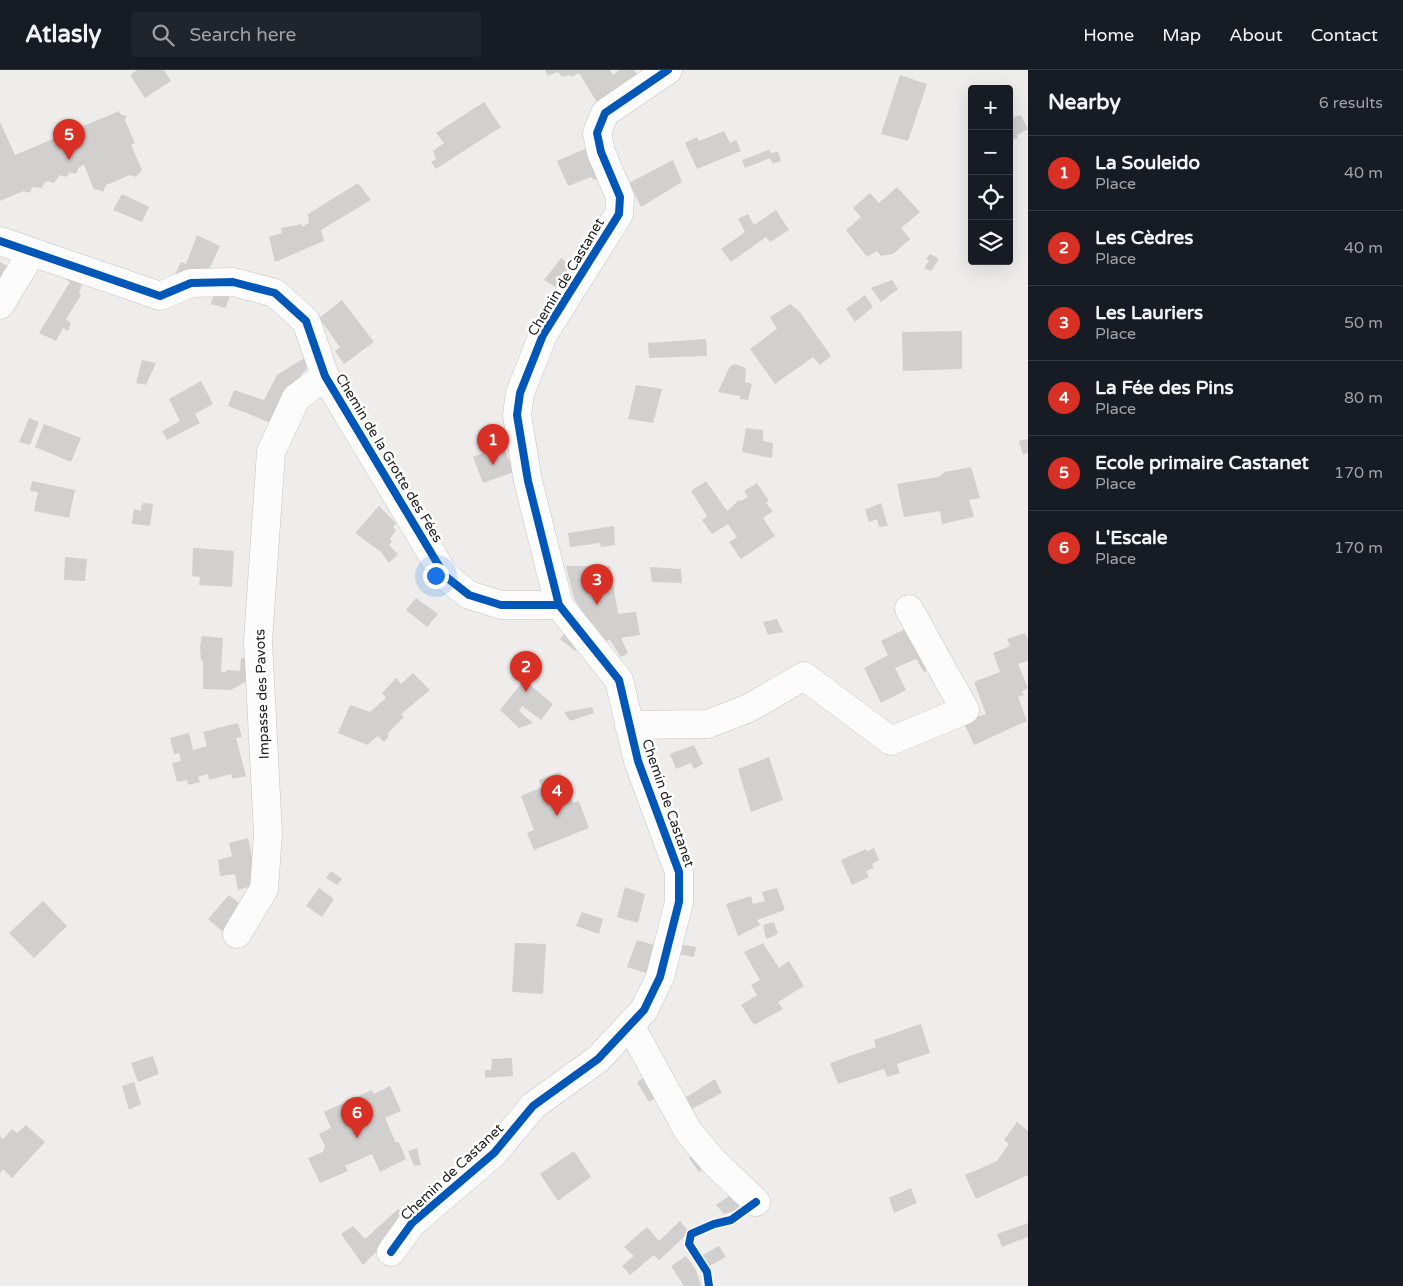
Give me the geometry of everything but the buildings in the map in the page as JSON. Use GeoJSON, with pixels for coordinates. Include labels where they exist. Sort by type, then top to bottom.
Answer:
{"type":"FeatureCollection","features":[{"type":"Feature","properties":{"kind":"street","name":"Chemin de Castanet"},"geometry":{"type":"LineString","coordinates":[[391,1252],[412,1224],[494,1153],[534,1106],[598,1059],[644,1010],[660,977],[679,902],[680,872],[638,761],[618,680],[559,605],[528,480],[517,415],[520,394],[543,335],[619,214],[620,197],[601,152],[597,133],[605,113],[668,70]]}},
{"type":"Feature","properties":{"kind":"street","name":"Chemin de la Grotte des Fées"},"geometry":{"type":"LineString","coordinates":[[0,241],[160,296],[191,283],[233,282],[276,293],[306,321],[325,376],[445,576],[469,595],[501,605],[559,605]]}},
{"type":"Feature","properties":{"kind":"street"},"geometry":{"type":"LineString","coordinates":[[0,305],[32,252]]}},
{"type":"Feature","properties":{"kind":"street","name":"Impasse des Pavots"},"geometry":{"type":"LineString","coordinates":[[238,934],[264,889],[268,834],[258,641],[271,452],[296,398],[325,376]]}},
{"type":"Feature","properties":{"kind":"street"},"geometry":{"type":"LineString","coordinates":[[629,725],[708,724],[749,708],[804,676],[891,741],[965,710],[910,609]]}},
{"type":"Feature","properties":{"kind":"street"},"geometry":{"type":"LineString","coordinates":[[630,1025],[688,1131],[714,1162],[756,1202]]}},
{"type":"Feature","properties":{"kind":"path"},"geometry":{"type":"LineString","coordinates":[[709,1286],[707,1272],[689,1244],[691,1234],[714,1224],[731,1220],[756,1202]]}},
{"type":"Feature","properties":{"kind":"cycle path"},"geometry":{"type":"LineString","coordinates":[[391,1252],[412,1223],[494,1153],[533,1106],[598,1059],[644,1010],[660,977],[679,902],[679,872],[638,761],[619,680],[559,605],[528,481],[517,415],[520,393],[543,335],[619,214],[620,197],[601,152],[597,133],[605,113],[668,70]]}},
{"type":"Feature","properties":{"kind":"cycle path"},"geometry":{"type":"LineString","coordinates":[[0,241],[160,296],[191,283],[233,282],[275,293],[306,321],[325,376],[445,576],[469,595],[501,605],[559,605]]}},
{"type":"Feature","properties":{"kind":"cycle path"},"geometry":{"type":"LineString","coordinates":[[709,1286],[707,1272],[689,1244],[691,1234],[714,1224],[731,1220],[756,1202]]}},
{"type":"Feature","properties":{"kind":"place","name":"Ecole primaire Castanet"},"geometry":{"type":"Point","coordinates":[69,160]}},
{"type":"Feature","properties":{"kind":"place","name":"La Souleido"},"geometry":{"type":"Point","coordinates":[493,465]}},
{"type":"Feature","properties":{"kind":"place","name":"Les Lauriers"},"geometry":{"type":"Point","coordinates":[597,605]}},
{"type":"Feature","properties":{"kind":"place","name":"Les Cèdres"},"geometry":{"type":"Point","coordinates":[526,692]}},
{"type":"Feature","properties":{"kind":"place","name":"La Fée des Pins"},"geometry":{"type":"Point","coordinates":[557,816]}},
{"type":"Feature","properties":{"kind":"place","name":"L'Escale"},"geometry":{"type":"Point","coordinates":[357,1138]}}]}
